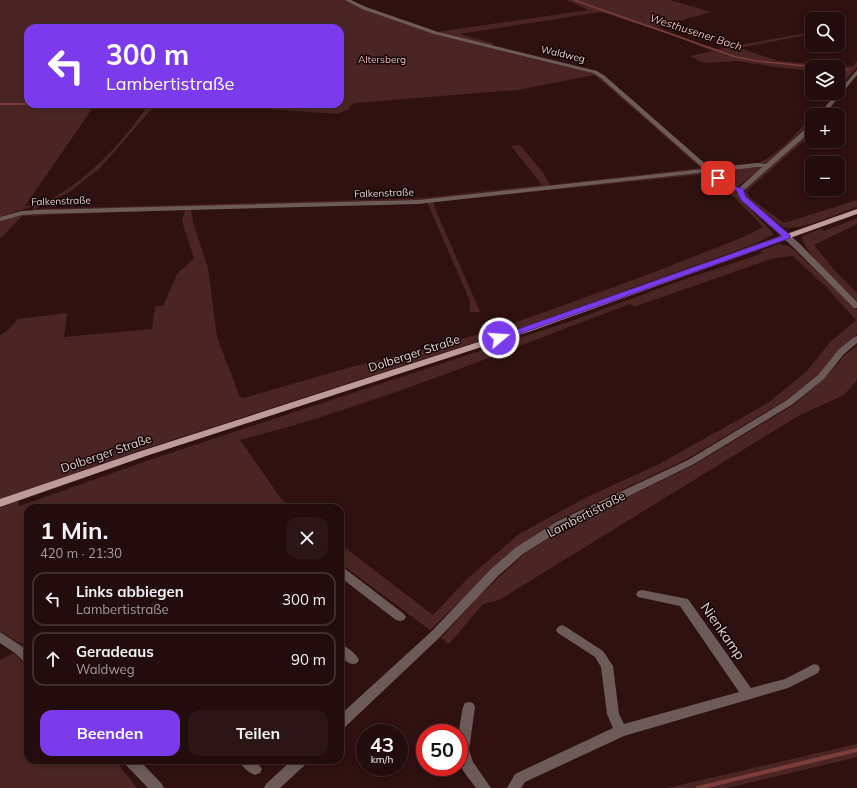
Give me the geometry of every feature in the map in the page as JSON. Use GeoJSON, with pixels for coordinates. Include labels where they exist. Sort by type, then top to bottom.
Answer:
{"type":"FeatureCollection","features":[{"type":"Feature","properties":{"kind":"main road","name":"Dolberger Straße"},"geometry":{"type":"LineString","coordinates":[[0,503],[142,454],[521,331],[857,211]]}},
{"type":"Feature","properties":{"kind":"street","name":"Waldweg"},"geometry":{"type":"LineString","coordinates":[[347,0],[364,8],[436,33],[595,72],[603,76],[728,186],[740,190]]}},
{"type":"Feature","properties":{"kind":"street"},"geometry":{"type":"LineString","coordinates":[[827,108],[857,72]]}},
{"type":"Feature","properties":{"kind":"street"},"geometry":{"type":"LineString","coordinates":[[805,132],[740,190],[740,194],[787,237],[857,306]]}},
{"type":"Feature","properties":{"kind":"street","name":"Falkenstraße"},"geometry":{"type":"LineString","coordinates":[[0,219],[22,213],[37,212],[418,202],[757,165],[768,166]]}},
{"type":"Feature","properties":{"kind":"street","name":"Lambertistraße"},"geometry":{"type":"LineString","coordinates":[[344,719],[436,634],[495,572],[519,551],[560,525],[691,462],[790,402],[821,377],[841,352],[857,339]]}},
{"type":"Feature","properties":{"kind":"street"},"geometry":{"type":"LineString","coordinates":[[344,574],[400,617]]}},
{"type":"Feature","properties":{"kind":"street","name":"Nienkamp"},"geometry":{"type":"LineString","coordinates":[[642,594],[684,602],[747,693]]}},
{"type":"Feature","properties":{"kind":"street"},"geometry":{"type":"LineString","coordinates":[[562,630],[599,654],[607,666],[613,714],[621,731]]}},
{"type":"Feature","properties":{"kind":"street"},"geometry":{"type":"LineString","coordinates":[[0,637],[24,654]]}},
{"type":"Feature","properties":{"kind":"street"},"geometry":{"type":"LineString","coordinates":[[344,652],[353,660]]}},
{"type":"Feature","properties":{"kind":"street"},"geometry":{"type":"LineString","coordinates":[[514,788],[520,778],[621,731],[747,693],[788,683],[814,669]]}},
{"type":"Feature","properties":{"kind":"street"},"geometry":{"type":"LineString","coordinates":[[469,707],[462,750],[467,765],[484,788]]}},
{"type":"Feature","properties":{"kind":"street"},"geometry":{"type":"LineString","coordinates":[[134,764],[157,788]]}},
{"type":"Feature","properties":{"kind":"street"},"geometry":{"type":"LineString","coordinates":[[270,788],[296,764]]}},
{"type":"Feature","properties":{"kind":"green space","name":"Altersberg"},"geometry":{"type":"Polygon","coordinates":[[[0,0],[346,0],[437,32],[588,10],[566,0],[670,0],[711,12],[657,27],[714,49],[805,33],[805,35],[739,48],[778,61],[805,63],[805,70],[738,61],[703,63],[690,56],[712,51],[675,36],[601,12],[460,34],[495,44],[489,46],[582,69],[598,75],[703,167],[702,170],[416,200],[33,210],[34,206],[0,217],[0,0]],[[24,24],[24,108],[110,108],[92,109],[25,206],[41,203],[58,195],[76,183],[94,168],[125,136],[146,108],[153,108],[101,167],[71,191],[34,209],[422,198],[542,185],[511,146],[520,145],[544,174],[550,185],[701,168],[595,75],[517,90],[355,103],[351,105],[349,109],[337,114],[254,108],[344,108],[344,24],[24,24]]]}},
{"type":"Feature","properties":{"kind":"green space","name":"Altersberg"},"geometry":{"type":"Polygon","coordinates":[[[857,61],[857,67],[845,82],[845,67],[853,66],[857,61]]]}},
{"type":"Feature","properties":{"kind":"green space"},"geometry":{"type":"Polygon","coordinates":[[[805,124],[805,128],[769,163],[754,164],[770,157],[793,137],[805,124]]]}},
{"type":"Feature","properties":{"kind":"green space"},"geometry":{"type":"Polygon","coordinates":[[[803,137],[805,137],[805,140],[751,187],[747,192],[750,198],[784,223],[857,200],[857,207],[810,224],[791,228],[783,227],[747,199],[745,193],[746,188],[803,137]]]}},
{"type":"Feature","properties":{"kind":"green space"},"geometry":{"type":"Polygon","coordinates":[[[757,166],[762,168],[737,187],[731,186],[714,171],[757,166]]]}},
{"type":"Feature","properties":{"kind":"green space"},"geometry":{"type":"Polygon","coordinates":[[[698,173],[709,174],[434,202],[434,206],[480,312],[470,312],[470,301],[427,202],[698,173]]]}},
{"type":"Feature","properties":{"kind":"green space"},"geometry":{"type":"Polygon","coordinates":[[[709,174],[735,191],[772,232],[773,235],[752,245],[526,326],[141,450],[0,499],[0,335],[7,331],[18,319],[67,313],[64,337],[152,329],[155,306],[163,306],[177,274],[194,258],[182,221],[185,210],[22,216],[0,239],[0,220],[22,214],[191,209],[193,222],[208,268],[217,337],[240,397],[244,398],[344,369],[492,331],[652,273],[741,238],[763,227],[709,174]]]}},
{"type":"Feature","properties":{"kind":"green space"},"geometry":{"type":"Polygon","coordinates":[[[857,218],[857,224],[814,245],[836,272],[857,293],[857,301],[817,262],[802,238],[803,236],[820,229],[824,231],[857,218]]]}},
{"type":"Feature","properties":{"kind":"green space"},"geometry":{"type":"Polygon","coordinates":[[[779,244],[793,249],[857,310],[857,334],[837,351],[817,376],[786,400],[687,459],[556,521],[515,549],[430,630],[344,566],[344,547],[433,615],[468,578],[519,534],[583,499],[659,464],[768,403],[807,371],[831,341],[856,320],[826,287],[793,256],[774,258],[634,307],[630,304],[388,395],[240,440],[282,500],[287,504],[26,504],[146,461],[574,320],[674,283],[763,253],[760,251],[779,244]]]}},
{"type":"Feature","properties":{"kind":"green space"},"geometry":{"type":"Polygon","coordinates":[[[857,346],[857,380],[844,395],[798,416],[499,600],[483,604],[449,644],[441,638],[477,598],[524,554],[564,528],[694,465],[795,404],[825,378],[845,355],[857,346]]]}},
{"type":"Feature","properties":{"kind":"green space"},"geometry":{"type":"Polygon","coordinates":[[[17,501],[20,506],[24,505],[24,642],[21,644],[0,631],[0,508],[17,501]]]}},
{"type":"Feature","properties":{"kind":"green space"},"geometry":{"type":"Polygon","coordinates":[[[14,653],[24,664],[24,764],[118,764],[137,788],[0,788],[0,660],[14,653]]]}},
{"type":"Feature","properties":{"kind":"green space"},"geometry":{"type":"Polygon","coordinates":[[[857,744],[857,757],[728,788],[667,788],[857,744]]]}},
{"type":"Feature","properties":{"kind":"waterway","name":"Westhusener Bach"},"geometry":{"type":"LineString","coordinates":[[574,0],[736,57],[757,61],[805,66]]}},
{"type":"Feature","properties":{"kind":"waterway","name":"Westhusener Bach"},"geometry":{"type":"LineString","coordinates":[[845,70],[849,70]]}},
{"type":"Feature","properties":{"kind":"waterway"},"geometry":{"type":"LineString","coordinates":[[0,104],[24,104]]}},
{"type":"Feature","properties":{"kind":"waterway"},"geometry":{"type":"LineString","coordinates":[[698,788],[857,750]]}},
{"type":"Feature","properties":{"kind":"route"},"geometry":{"type":"LineString","coordinates":[[499,338],[787,237],[744,199],[740,194],[740,190],[728,186],[718,178]]}}]}
